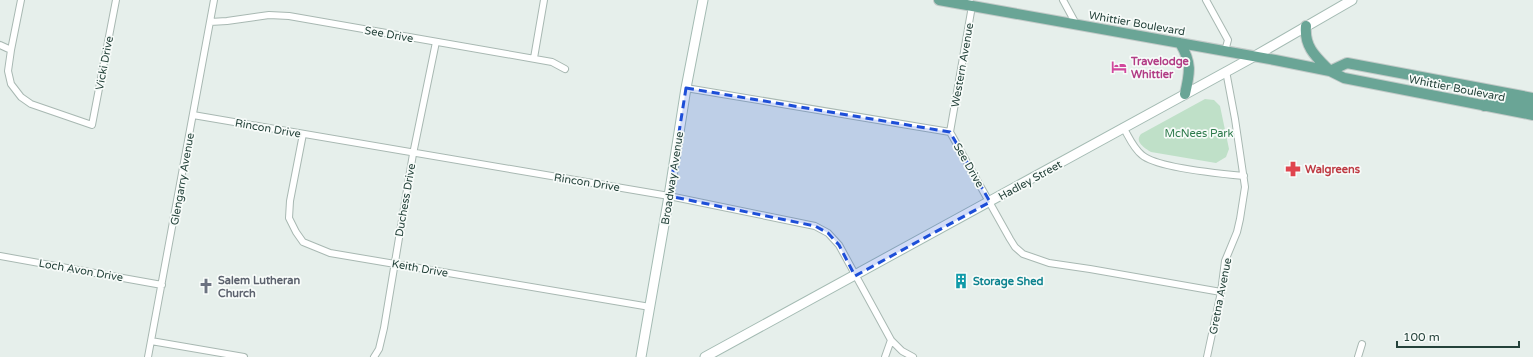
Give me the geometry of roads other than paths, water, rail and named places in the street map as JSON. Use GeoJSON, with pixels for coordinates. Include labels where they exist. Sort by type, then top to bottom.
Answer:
{"type":"FeatureCollection","features":[{"type":"Feature","properties":{"kind":"main road","name":"Whittier Boulevard"},"geometry":{"type":"LineString","coordinates":[[939,0],[970,3],[1076,24],[1255,56],[1330,71],[1344,78],[1533,115]]}},
{"type":"Feature","properties":{"kind":"main road"},"geometry":{"type":"LineString","coordinates":[[1306,26],[1306,35],[1309,46],[1317,58],[1330,71]]}},
{"type":"Feature","properties":{"kind":"main road"},"geometry":{"type":"LineString","coordinates":[[1180,43],[1188,56],[1190,75],[1185,94]]}},
{"type":"Feature","properties":{"kind":"main road","name":"Whittier Boulevard"},"geometry":{"type":"LineString","coordinates":[[1330,71],[1347,63],[1533,98]]}},
{"type":"Feature","properties":{"kind":"main road"},"geometry":{"type":"LineString","coordinates":[[1368,83],[1375,77],[1402,74]]}},
{"type":"Feature","properties":{"kind":"main road"},"geometry":{"type":"LineString","coordinates":[[1484,106],[1493,101],[1503,101],[1533,107]]}},
{"type":"Feature","properties":{"kind":"street"},"geometry":{"type":"LineString","coordinates":[[0,45],[11,50],[21,0]]}},
{"type":"Feature","properties":{"kind":"street","name":"Vicki Drive"},"geometry":{"type":"LineString","coordinates":[[11,50],[8,71],[11,84],[21,97],[31,104],[92,125],[116,0]]}},
{"type":"Feature","properties":{"kind":"street","name":"Glengarry Avenue"},"geometry":{"type":"LineString","coordinates":[[148,357],[214,0]]}},
{"type":"Feature","properties":{"kind":"street"},"geometry":{"type":"LineString","coordinates":[[534,58],[544,0]]}},
{"type":"Feature","properties":{"kind":"street","name":"Broadway Avenue"},"geometry":{"type":"LineString","coordinates":[[643,355],[686,88],[703,0]]}},
{"type":"Feature","properties":{"kind":"street"},"geometry":{"type":"LineString","coordinates":[[1063,0],[1076,24]]}},
{"type":"Feature","properties":{"kind":"street"},"geometry":{"type":"LineString","coordinates":[[1206,0],[1228,40],[1225,51]]}},
{"type":"Feature","properties":{"kind":"street","name":"Hadley Street"},"geometry":{"type":"LineString","coordinates":[[705,357],[1255,56],[1347,1]]}},
{"type":"Feature","properties":{"kind":"street","name":"Western Avenue"},"geometry":{"type":"LineString","coordinates":[[950,132],[970,3]]}},
{"type":"Feature","properties":{"kind":"street","name":"See Drive"},"geometry":{"type":"LineString","coordinates":[[210,22],[269,15],[289,16],[534,58],[552,62],[565,69]]}},
{"type":"Feature","properties":{"kind":"street","name":"Duchess Drive"},"geometry":{"type":"LineString","coordinates":[[374,357],[384,328],[413,154],[436,42]]}},
{"type":"Feature","properties":{"kind":"street","name":"Gretna Avenue"},"geometry":{"type":"LineString","coordinates":[[1207,357],[1221,292],[1225,261],[1240,219],[1245,187],[1226,71]]}},
{"type":"Feature","properties":{"kind":"street","name":"See Drive"},"geometry":{"type":"LineString","coordinates":[[686,88],[950,132],[1015,247],[1023,254],[1049,263],[1221,292]]}},
{"type":"Feature","properties":{"kind":"street","name":"Rincon Drive"},"geometry":{"type":"LineString","coordinates":[[193,115],[413,154],[669,196],[815,226],[828,233],[839,245],[891,340],[902,351],[913,357]]}},
{"type":"Feature","properties":{"kind":"street"},"geometry":{"type":"LineString","coordinates":[[1123,128],[1134,148],[1142,156],[1152,162],[1189,169],[1244,176]]}},
{"type":"Feature","properties":{"kind":"street","name":"Keith Drive"},"geometry":{"type":"LineString","coordinates":[[303,134],[290,201],[289,218],[303,242],[330,253],[650,307]]}},
{"type":"Feature","properties":{"kind":"street","name":"Loch Avon Drive"},"geometry":{"type":"LineString","coordinates":[[0,256],[162,285]]}},
{"type":"Feature","properties":{"kind":"street"},"geometry":{"type":"LineString","coordinates":[[885,357],[891,340]]}},
{"type":"Feature","properties":{"kind":"street"},"geometry":{"type":"LineString","coordinates":[[151,341],[244,357]]}},
{"type":"Feature","properties":{"kind":"street"},"geometry":{"type":"LineString","coordinates":[[1358,357],[1362,344]]}},
{"type":"Feature","properties":{"kind":"place","name":"Travelodge Whittier"},"geometry":{"type":"Point","coordinates":[1119,67]}},
{"type":"Feature","properties":{"kind":"place","name":"Walgreens"},"geometry":{"type":"Point","coordinates":[1293,169]}},
{"type":"Feature","properties":{"kind":"place","name":"Storage Shed"},"geometry":{"type":"Point","coordinates":[961,281]}},
{"type":"Feature","properties":{"kind":"place","name":"Salem Lutheran Church"},"geometry":{"type":"Point","coordinates":[206,286]}},
{"type":"Feature","properties":{"kind":"park label","name":"McNees Park"},"geometry":{"type":"Point","coordinates":[1199,133]}}]}
